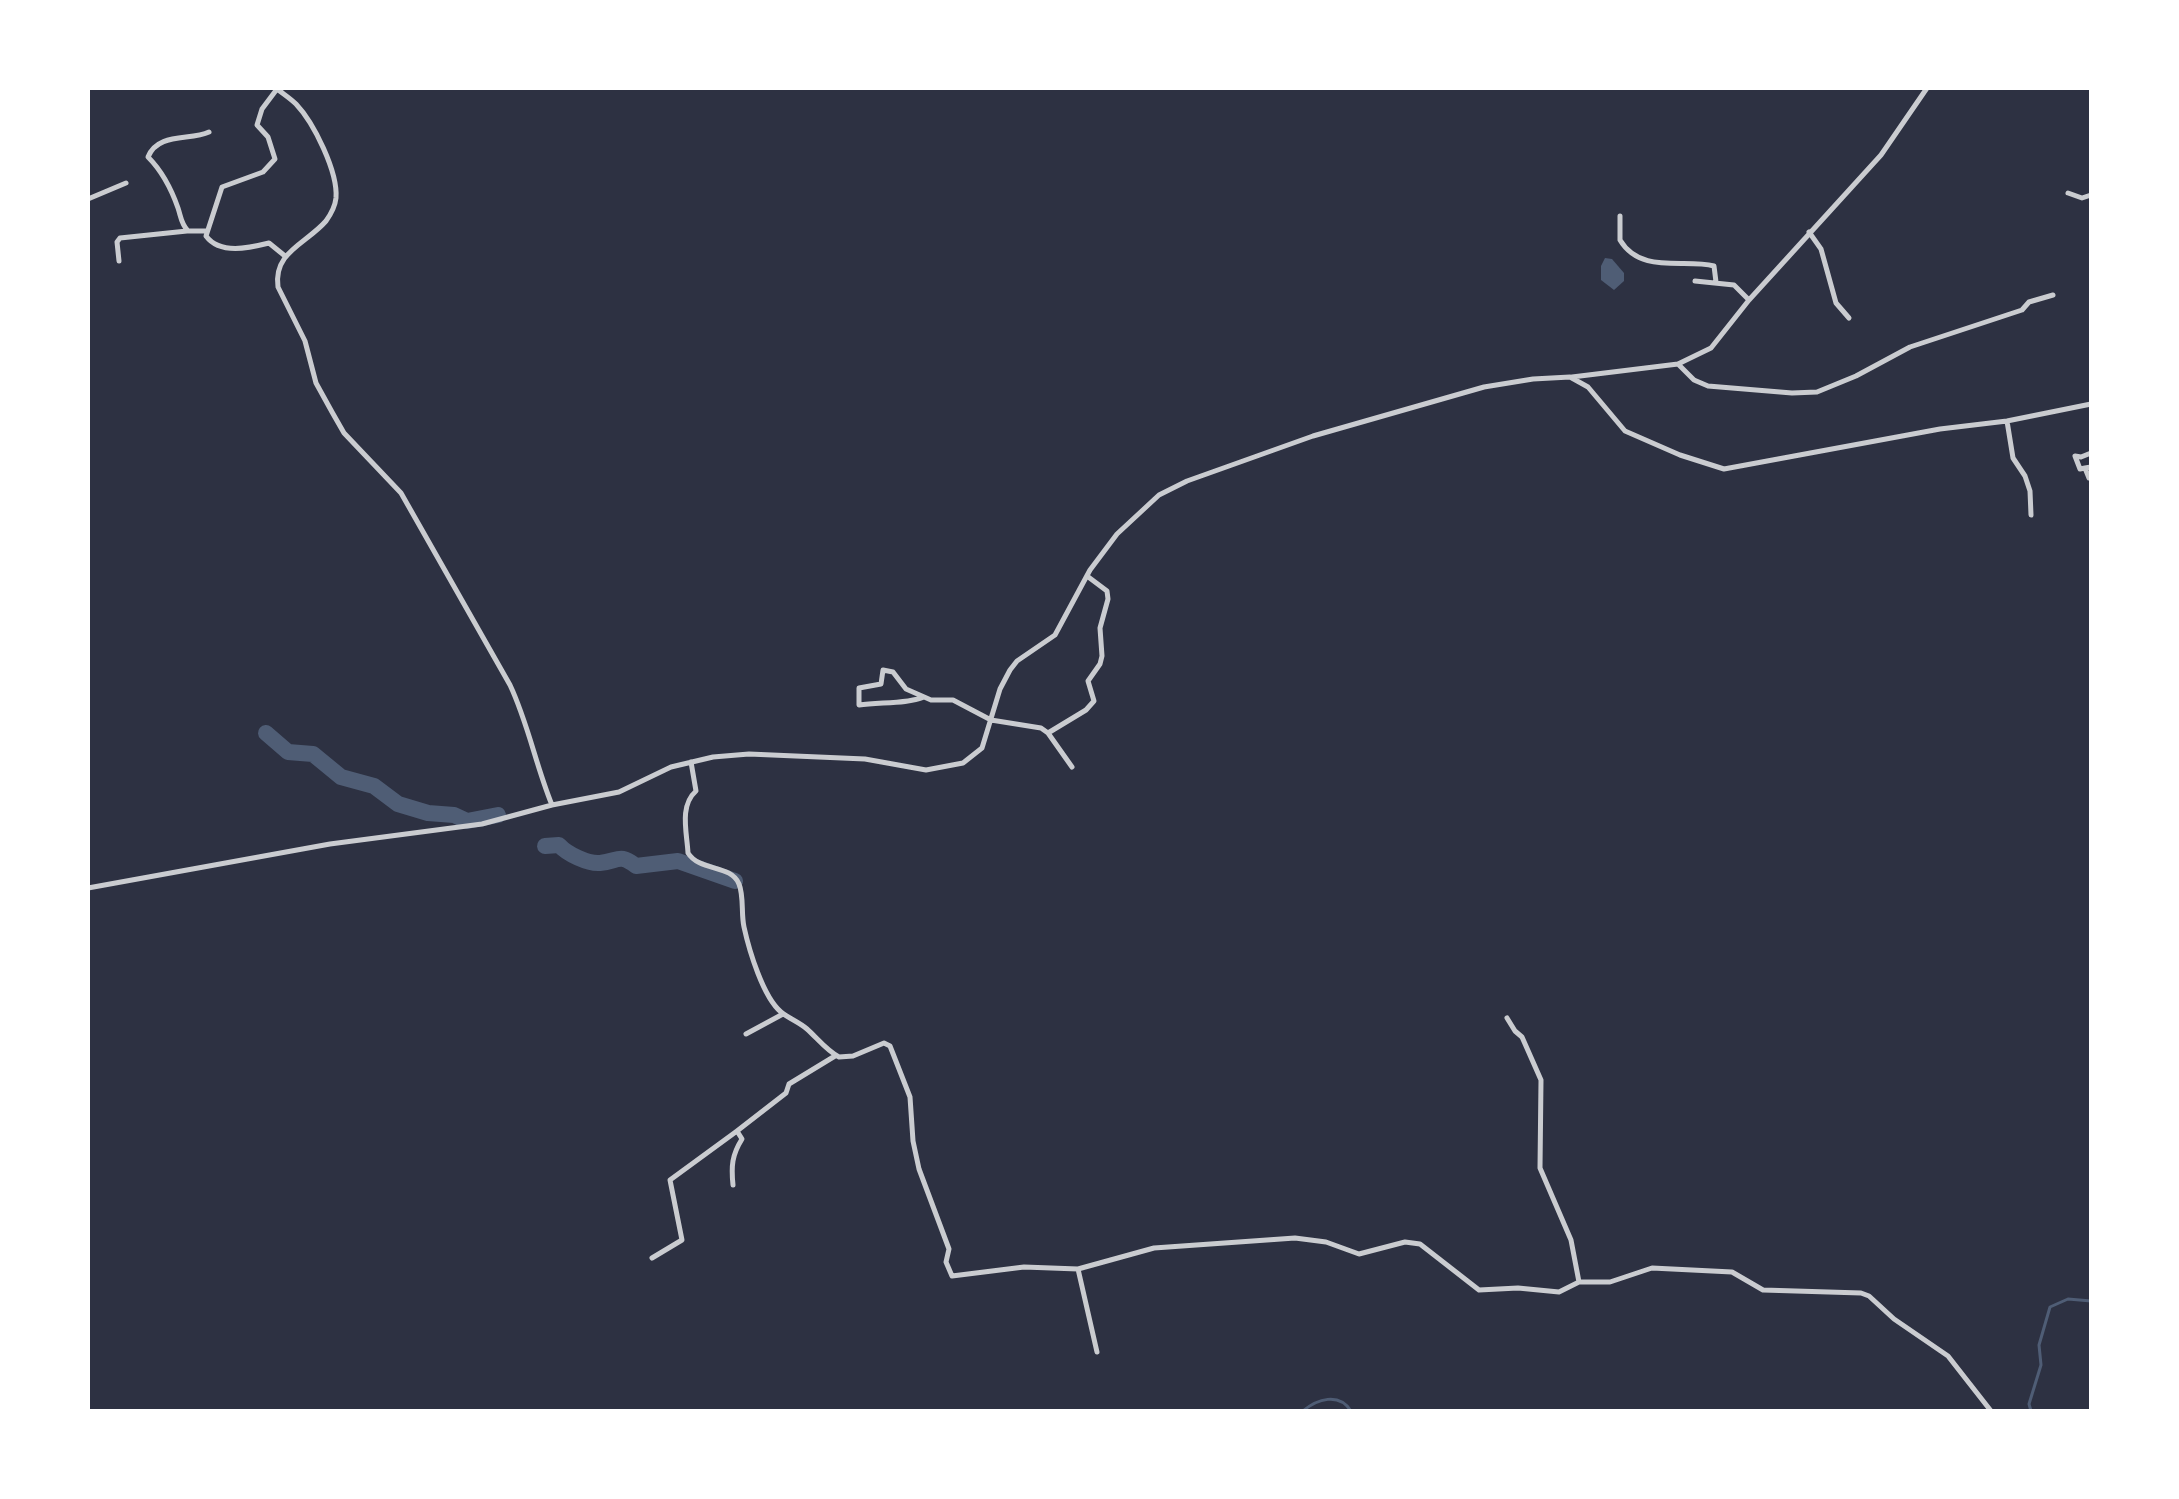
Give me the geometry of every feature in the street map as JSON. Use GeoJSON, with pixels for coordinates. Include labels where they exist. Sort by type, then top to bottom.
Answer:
{"type":"FeatureCollection","features":[{"type":"Feature","properties":{"kind":"street"},"geometry":{"type":"LineString","coordinates":[[88,888],[330,844],[482,824],[552,805],[619,792],[671,767],[691,762],[749,754],[865,759],[926,770],[963,763],[979,752],[1000,689],[1010,670],[1026,654],[1055,635],[1086,576],[1117,534],[1159,495],[1187,481],[1313,436],[1469,391],[1533,379],[1678,364],[1706,352],[1809,232],[1881,155],[1927,88]]}},
{"type":"Feature","properties":{"kind":"street"},"geometry":{"type":"LineString","coordinates":[[285,256],[269,243],[232,249],[213,244],[206,236],[222,187],[263,172],[275,159],[268,137],[257,125],[262,109],[277,89],[296,104],[319,138],[336,195],[326,221],[278,265],[278,287],[305,341],[316,383],[344,433],[401,493],[515,696],[538,774],[552,805]]}},
{"type":"Feature","properties":{"kind":"street"},"geometry":{"type":"LineString","coordinates":[[188,231],[182,225],[170,188],[148,154],[165,141],[209,132]]}},
{"type":"Feature","properties":{"kind":"street"},"geometry":{"type":"LineString","coordinates":[[88,199],[126,183]]}},
{"type":"Feature","properties":{"kind":"street"},"geometry":{"type":"LineString","coordinates":[[2068,193],[2082,198],[2091,195]]}},
{"type":"Feature","properties":{"kind":"street"},"geometry":{"type":"LineString","coordinates":[[1620,216],[1620,240],[1635,254],[1664,264],[1714,266],[1716,282]]}},
{"type":"Feature","properties":{"kind":"street"},"geometry":{"type":"LineString","coordinates":[[119,261],[117,242],[120,238],[206,231]]}},
{"type":"Feature","properties":{"kind":"street"},"geometry":{"type":"LineString","coordinates":[[1809,232],[1821,249],[1836,303],[1849,318]]}},
{"type":"Feature","properties":{"kind":"street"},"geometry":{"type":"LineString","coordinates":[[1695,281],[1734,285],[1749,300]]}},
{"type":"Feature","properties":{"kind":"street"},"geometry":{"type":"LineString","coordinates":[[1678,364],[1694,380],[1708,386],[1817,392],[1856,376],[1910,347],[2022,310],[2029,302],[2053,295]]}},
{"type":"Feature","properties":{"kind":"street"},"geometry":{"type":"LineString","coordinates":[[1570,377],[1588,387],[1625,431],[1680,455],[1724,469],[2091,404]]}},
{"type":"Feature","properties":{"kind":"street"},"geometry":{"type":"LineString","coordinates":[[2007,421],[2013,458],[2025,476],[2030,491],[2031,515]]}},
{"type":"Feature","properties":{"kind":"street"},"geometry":{"type":"LineString","coordinates":[[2089,478],[2088,468],[2080,469],[2075,456],[2091,453]]}},
{"type":"Feature","properties":{"kind":"street"},"geometry":{"type":"LineString","coordinates":[[1048,733],[1086,710],[1094,701],[1088,681],[1102,656],[1100,628],[1108,599],[1107,591],[1086,576]]}},
{"type":"Feature","properties":{"kind":"street"},"geometry":{"type":"LineString","coordinates":[[924,697],[910,703],[894,701],[859,705],[859,688],[881,684],[883,670],[893,672],[906,689],[924,697],[953,700],[991,720],[1041,728],[1072,767]]}},
{"type":"Feature","properties":{"kind":"street"},"geometry":{"type":"LineString","coordinates":[[691,762],[696,791],[688,798],[686,809],[688,853],[705,866],[731,873],[740,885],[743,922],[757,969],[771,1000],[783,1014],[805,1027],[835,1056],[853,1056],[884,1043],[890,1046],[908,1087],[917,1159],[949,1249],[946,1262],[952,1276],[1024,1267],[1078,1269],[1154,1248],[1295,1238],[1326,1242],[1359,1254],[1405,1242],[1420,1244],[1479,1290],[1518,1288],[1559,1292],[1579,1282],[1610,1282],[1652,1268],[1705,1269],[1739,1274],[1763,1290],[1865,1294],[1894,1319],[1948,1356],[1991,1411]]}},
{"type":"Feature","properties":{"kind":"street"},"geometry":{"type":"LineString","coordinates":[[746,1034],[783,1014]]}},
{"type":"Feature","properties":{"kind":"street"},"geometry":{"type":"LineString","coordinates":[[1507,1018],[1522,1037],[1528,1057],[1541,1080],[1540,1168],[1571,1240],[1579,1282]]}},
{"type":"Feature","properties":{"kind":"street"},"geometry":{"type":"LineString","coordinates":[[652,1258],[682,1240],[670,1180],[786,1093],[789,1084],[835,1056]]}},
{"type":"Feature","properties":{"kind":"street"},"geometry":{"type":"LineString","coordinates":[[733,1185],[733,1152],[742,1139],[737,1131]]}},
{"type":"Feature","properties":{"kind":"street"},"geometry":{"type":"LineString","coordinates":[[1078,1269],[1097,1352]]}},
{"type":"Feature","properties":{"kind":"water"},"geometry":{"type":"Polygon","coordinates":[[[1605,258],[1612,259],[1624,273],[1624,281],[1614,290],[1601,280],[1601,266],[1605,258]]]}},
{"type":"Feature","properties":{"kind":"waterway"},"geometry":{"type":"LineString","coordinates":[[266,733],[288,752],[313,754],[341,777],[374,786],[398,804],[428,813],[454,815],[467,821],[498,815]]}},
{"type":"Feature","properties":{"kind":"waterway"},"geometry":{"type":"LineString","coordinates":[[545,846],[559,845],[578,858],[595,863],[622,859],[636,866],[678,861],[735,881]]}},
{"type":"Feature","properties":{"kind":"waterway"},"geometry":{"type":"LineString","coordinates":[[2031,1411],[2029,1404],[2041,1365],[2039,1345],[2050,1307],[2068,1299],[2091,1301]]}},
{"type":"Feature","properties":{"kind":"waterway"},"geometry":{"type":"LineString","coordinates":[[1303,1411],[1328,1399],[1340,1401],[1351,1411]]}}]}
